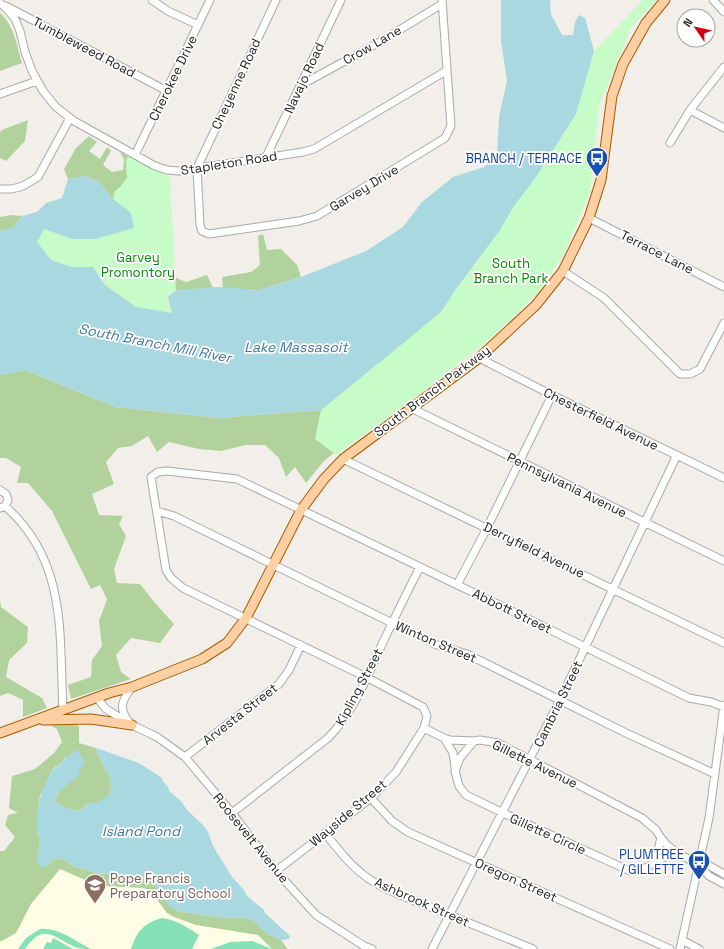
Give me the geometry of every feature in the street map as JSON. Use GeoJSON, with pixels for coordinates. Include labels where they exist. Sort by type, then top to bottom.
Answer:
{"type":"FeatureCollection","features":[{"type":"Feature","properties":{"kind":"main road","name":"South Branch Parkway"},"geometry":{"type":"LineString","coordinates":[[97,698],[132,687],[202,659],[227,643],[246,618],[301,510],[324,479],[343,459],[479,358],[536,305],[563,270],[589,218],[601,180],[612,96],[623,64],[646,23],[665,0]]}},
{"type":"Feature","properties":{"kind":"main road","name":"Roosevelt Avenue"},"geometry":{"type":"LineString","coordinates":[[0,733],[97,698]]}},
{"type":"Feature","properties":{"kind":"main road","name":"Roosevelt Avenue"},"geometry":{"type":"LineString","coordinates":[[33,720],[91,719],[132,725]]}},
{"type":"Feature","properties":{"kind":"street"},"geometry":{"type":"LineString","coordinates":[[152,0],[168,11],[198,25]]}},
{"type":"Feature","properties":{"kind":"street","name":"Cherokee Drive"},"geometry":{"type":"LineString","coordinates":[[135,155],[210,0]]}},
{"type":"Feature","properties":{"kind":"street","name":"Cheyenne Road"},"geometry":{"type":"LineString","coordinates":[[196,168],[276,0]]}},
{"type":"Feature","properties":{"kind":"street","name":"Navajo Road"},"geometry":{"type":"LineString","coordinates":[[266,157],[341,0]]}},
{"type":"Feature","properties":{"kind":"street"},"geometry":{"type":"LineString","coordinates":[[712,0],[724,12]]}},
{"type":"Feature","properties":{"kind":"street","name":"Garvey Drive"},"geometry":{"type":"LineString","coordinates":[[196,168],[201,229],[208,234],[213,234],[305,220],[319,215],[438,143],[446,137],[451,126],[442,2]]}},
{"type":"Feature","properties":{"kind":"street","name":"Crow Lane"},"geometry":{"type":"LineString","coordinates":[[301,85],[378,43],[442,2]]}},
{"type":"Feature","properties":{"kind":"street","name":"Stapleton Road"},"geometry":{"type":"LineString","coordinates":[[0,3],[12,14],[17,23],[25,52],[37,81],[53,103],[70,118],[155,166],[166,170],[176,171],[303,152],[314,149],[446,71]]}},
{"type":"Feature","properties":{"kind":"street","name":"Tumbleweed Road"},"geometry":{"type":"LineString","coordinates":[[0,3],[167,91]]}},
{"type":"Feature","properties":{"kind":"street"},"geometry":{"type":"LineString","coordinates":[[670,143],[690,110],[724,67]]}},
{"type":"Feature","properties":{"kind":"street"},"geometry":{"type":"LineString","coordinates":[[0,94],[37,81]]}},
{"type":"Feature","properties":{"kind":"street"},"geometry":{"type":"LineString","coordinates":[[690,110],[724,128]]}},
{"type":"Feature","properties":{"kind":"street"},"geometry":{"type":"LineString","coordinates":[[0,190],[23,186],[38,177],[70,118]]}},
{"type":"Feature","properties":{"kind":"street","name":"Terrace Lane"},"geometry":{"type":"LineString","coordinates":[[589,218],[724,287]]}},
{"type":"Feature","properties":{"kind":"street"},"geometry":{"type":"LineString","coordinates":[[563,270],[604,298],[680,374],[690,374],[700,369],[724,323]]}},
{"type":"Feature","properties":{"kind":"street","name":"Chesterfield Avenue"},"geometry":{"type":"LineString","coordinates":[[479,358],[724,478]]}},
{"type":"Feature","properties":{"kind":"street"},"geometry":{"type":"LineString","coordinates":[[457,585],[487,528],[552,395]]}},
{"type":"Feature","properties":{"kind":"street","name":"Pennsylvania Avenue"},"geometry":{"type":"LineString","coordinates":[[411,408],[724,561]]}},
{"type":"Feature","properties":{"kind":"street","name":"Cambria Street"},"geometry":{"type":"LineString","coordinates":[[432,949],[503,814],[560,700],[677,455]]}},
{"type":"Feature","properties":{"kind":"street","name":"Derryfield Avenue"},"geometry":{"type":"LineString","coordinates":[[343,459],[724,643]]}},
{"type":"Feature","properties":{"kind":"street","name":"Abbott Street"},"geometry":{"type":"LineString","coordinates":[[157,511],[151,477],[158,472],[166,471],[237,480],[689,698],[724,706]]}},
{"type":"Feature","properties":{"kind":"street"},"geometry":{"type":"LineString","coordinates":[[0,490],[4,492],[8,500],[2,507],[20,520],[39,547],[55,592],[60,619],[63,710]]}},
{"type":"Feature","properties":{"kind":"street"},"geometry":{"type":"LineString","coordinates":[[157,511],[166,570],[171,578],[183,588],[423,706],[427,716],[424,728]]}},
{"type":"Feature","properties":{"kind":"street","name":"Winton Street"},"geometry":{"type":"LineString","coordinates":[[157,511],[174,516],[437,645],[467,654],[626,733],[715,774]]}},
{"type":"Feature","properties":{"kind":"street","name":"Kipling Street"},"geometry":{"type":"LineString","coordinates":[[232,813],[333,732],[345,717],[420,567]]}},
{"type":"Feature","properties":{"kind":"street","name":"Arvesta Street"},"geometry":{"type":"LineString","coordinates":[[185,757],[279,684],[289,670],[301,645]]}},
{"type":"Feature","properties":{"kind":"street"},"geometry":{"type":"LineString","coordinates":[[132,687],[125,697],[122,706],[123,713],[132,725]]}},
{"type":"Feature","properties":{"kind":"street","name":"Roosevelt Avenue"},"geometry":{"type":"LineString","coordinates":[[97,698],[106,709],[132,725],[157,737],[185,757],[232,813],[276,871],[316,915],[363,947],[372,949]]}},
{"type":"Feature","properties":{"kind":"street"},"geometry":{"type":"LineString","coordinates":[[680,949],[710,810],[724,706]]}},
{"type":"Feature","properties":{"kind":"street","name":"Gillette Avenue"},"geometry":{"type":"LineString","coordinates":[[424,728],[444,738],[474,741],[486,740],[498,743],[642,818],[656,830],[661,838],[676,852],[699,865],[709,876],[724,884]]}},
{"type":"Feature","properties":{"kind":"street","name":"Wayside Street"},"geometry":{"type":"LineString","coordinates":[[276,871],[371,798],[396,772],[424,728]]}},
{"type":"Feature","properties":{"kind":"street","name":"Gillette Circle"},"geometry":{"type":"LineString","coordinates":[[444,738],[454,753],[455,771],[459,786],[466,795],[503,814],[630,870],[644,870],[654,862],[676,852]]}},
{"type":"Feature","properties":{"kind":"street"},"geometry":{"type":"LineString","coordinates":[[455,771],[460,758],[474,741]]}},
{"type":"Feature","properties":{"kind":"street","name":"Oregon Street"},"geometry":{"type":"LineString","coordinates":[[371,798],[392,821],[404,830],[670,949]]}},
{"type":"Feature","properties":{"kind":"street","name":"Ashbrook Street"},"geometry":{"type":"LineString","coordinates":[[325,833],[348,860],[369,879],[398,894],[534,949]]}},
{"type":"Feature","properties":{"kind":"street"},"geometry":{"type":"LineString","coordinates":[[654,862],[661,838]]}},
{"type":"Feature","properties":{"kind":"street","name":"Gillette Avenue"},"geometry":{"type":"LineString","coordinates":[[699,865],[708,865],[724,874]]}},
{"type":"Feature","properties":{"kind":"street"},"geometry":{"type":"LineString","coordinates":[[682,940],[699,949]]}},
{"type":"Feature","properties":{"kind":"shaded area","name":"Pope Francis Preparatory School"},"geometry":{"type":"Polygon","coordinates":[[[59,858],[107,874],[268,934],[286,944],[291,949],[0,949],[0,941],[59,858]]]}},
{"type":"Feature","properties":{"kind":"green space","name":"South Branch Park"},"geometry":{"type":"Polygon","coordinates":[[[643,0],[657,0],[631,28],[599,106],[590,192],[564,254],[537,294],[484,344],[336,455],[315,439],[321,410],[441,312],[456,289],[500,230],[514,206],[536,177],[576,114],[594,51],[643,0]]]}},
{"type":"Feature","properties":{"kind":"green space"},"geometry":{"type":"Polygon","coordinates":[[[0,13],[9,23],[17,43],[22,63],[0,71],[0,13]]]}},
{"type":"Feature","properties":{"kind":"green space"},"geometry":{"type":"Polygon","coordinates":[[[28,120],[25,141],[6,161],[0,158],[0,132],[28,120]]]}},
{"type":"Feature","properties":{"kind":"green space"},"geometry":{"type":"Polygon","coordinates":[[[89,136],[97,142],[89,151],[100,159],[107,147],[111,151],[103,165],[112,172],[123,170],[124,159],[120,152],[141,164],[172,276],[186,282],[207,275],[213,288],[176,290],[113,199],[98,181],[84,176],[68,179],[64,169],[76,148],[89,136]]]}},
{"type":"Feature","properties":{"kind":"green space","name":"Garvey Promontory"},"geometry":{"type":"Polygon","coordinates":[[[129,154],[155,170],[170,177],[176,290],[168,297],[172,314],[136,307],[105,285],[93,267],[72,267],[51,260],[37,242],[44,229],[72,239],[131,213],[113,199],[115,191],[127,178],[126,161],[129,154]]]}},
{"type":"Feature","properties":{"kind":"green space"},"geometry":{"type":"Polygon","coordinates":[[[12,215],[22,216],[13,228],[0,231],[0,217],[12,215]]]}},
{"type":"Feature","properties":{"kind":"green space"},"geometry":{"type":"Polygon","coordinates":[[[263,234],[267,250],[281,249],[297,265],[301,277],[259,290],[223,288],[222,277],[251,272],[260,265],[258,236],[263,234]]]}},
{"type":"Feature","properties":{"kind":"green space"},"geometry":{"type":"Polygon","coordinates":[[[422,327],[351,439],[324,461],[306,483],[295,467],[286,477],[279,458],[265,445],[245,445],[221,451],[199,449],[169,442],[157,452],[148,436],[132,446],[118,448],[106,462],[114,484],[92,494],[99,515],[123,516],[119,524],[126,536],[114,569],[117,583],[140,584],[174,624],[160,643],[131,638],[116,655],[121,672],[131,679],[71,699],[68,685],[91,677],[92,660],[102,646],[99,621],[107,599],[100,585],[91,589],[52,511],[28,483],[17,483],[21,467],[6,458],[0,458],[0,375],[25,370],[115,407],[219,418],[321,410],[422,327]]]}},
{"type":"Feature","properties":{"kind":"green space"},"geometry":{"type":"Polygon","coordinates":[[[0,601],[1,607],[28,627],[27,643],[9,660],[6,677],[42,698],[47,708],[23,717],[23,700],[8,693],[0,696],[0,601]]]}},
{"type":"Feature","properties":{"kind":"green space"},"geometry":{"type":"Polygon","coordinates":[[[68,722],[79,726],[79,743],[96,748],[105,770],[110,776],[110,794],[100,802],[89,804],[79,811],[68,809],[54,801],[61,788],[68,784],[66,757],[62,763],[54,768],[40,796],[37,831],[40,838],[37,859],[46,866],[54,859],[59,858],[73,866],[97,873],[123,878],[145,879],[154,883],[163,897],[177,911],[252,920],[268,934],[281,940],[288,949],[272,949],[258,935],[196,925],[174,917],[167,913],[152,893],[144,888],[99,886],[60,869],[31,904],[16,933],[0,942],[0,851],[4,851],[15,837],[5,825],[8,815],[18,813],[9,808],[12,776],[35,769],[54,753],[62,742],[57,729],[49,724],[68,722]]]}},
{"type":"Feature","properties":{"kind":"green space"},"geometry":{"type":"Polygon","coordinates":[[[162,918],[177,922],[199,935],[192,949],[131,949],[136,937],[146,925],[162,918]]]}},
{"type":"Feature","properties":{"kind":"green space"},"geometry":{"type":"Polygon","coordinates":[[[40,929],[60,932],[91,949],[78,948],[56,937],[44,934],[38,935],[25,949],[18,949],[26,938],[40,929]]]}},
{"type":"Feature","properties":{"kind":"green space"},"geometry":{"type":"Polygon","coordinates":[[[53,938],[73,949],[43,949],[47,942],[51,943],[53,938]]]}},
{"type":"Feature","properties":{"kind":"green space"},"geometry":{"type":"Polygon","coordinates":[[[252,941],[272,949],[211,949],[230,942],[252,941]]]}},
{"type":"Feature","properties":{"kind":"water","name":"Lake Massasoit"},"geometry":{"type":"Polygon","coordinates":[[[501,0],[550,0],[551,14],[562,35],[573,35],[575,22],[579,15],[585,18],[594,51],[576,114],[536,177],[514,206],[500,230],[456,289],[441,312],[321,410],[219,418],[115,407],[25,370],[0,375],[0,231],[13,228],[22,216],[37,212],[46,203],[62,198],[68,179],[84,176],[98,181],[113,199],[131,213],[134,228],[95,239],[72,239],[44,229],[37,242],[51,260],[72,267],[93,267],[105,285],[136,307],[172,313],[168,297],[176,290],[219,287],[259,290],[301,277],[366,251],[403,227],[422,202],[453,177],[484,167],[497,156],[499,117],[507,81],[501,41],[501,0]]]}},
{"type":"Feature","properties":{"kind":"water","name":"Island Pond"},"geometry":{"type":"Polygon","coordinates":[[[96,748],[139,763],[162,778],[169,791],[181,801],[187,810],[203,825],[208,832],[213,846],[232,877],[244,890],[247,896],[264,910],[265,913],[290,936],[289,939],[281,940],[268,934],[252,920],[245,918],[218,917],[177,911],[167,904],[166,899],[154,883],[145,879],[123,878],[97,873],[73,866],[59,858],[54,859],[46,866],[42,867],[38,864],[37,858],[40,840],[37,831],[38,807],[46,782],[54,769],[69,755],[78,750],[85,762],[79,770],[79,775],[61,789],[54,801],[71,810],[79,810],[84,808],[90,803],[101,800],[110,794],[111,785],[109,773],[105,770],[96,748]]]}},
{"type":"Feature","properties":{"kind":"place","name":"BRANCH / TERRACE"},"geometry":{"type":"Point","coordinates":[597,178]}},
{"type":"Feature","properties":{"kind":"place","name":"PLUMTREE / GILLETTE"},"geometry":{"type":"Point","coordinates":[699,880]}},
{"type":"Feature","properties":{"kind":"place","name":"Pope Francis Preparatory School"},"geometry":{"type":"Point","coordinates":[95,904]}},
{"type":"Feature","properties":{"kind":"water label","name":"South Branch Mill River"},"geometry":{"type":"Point","coordinates":[155,343]}}]}
